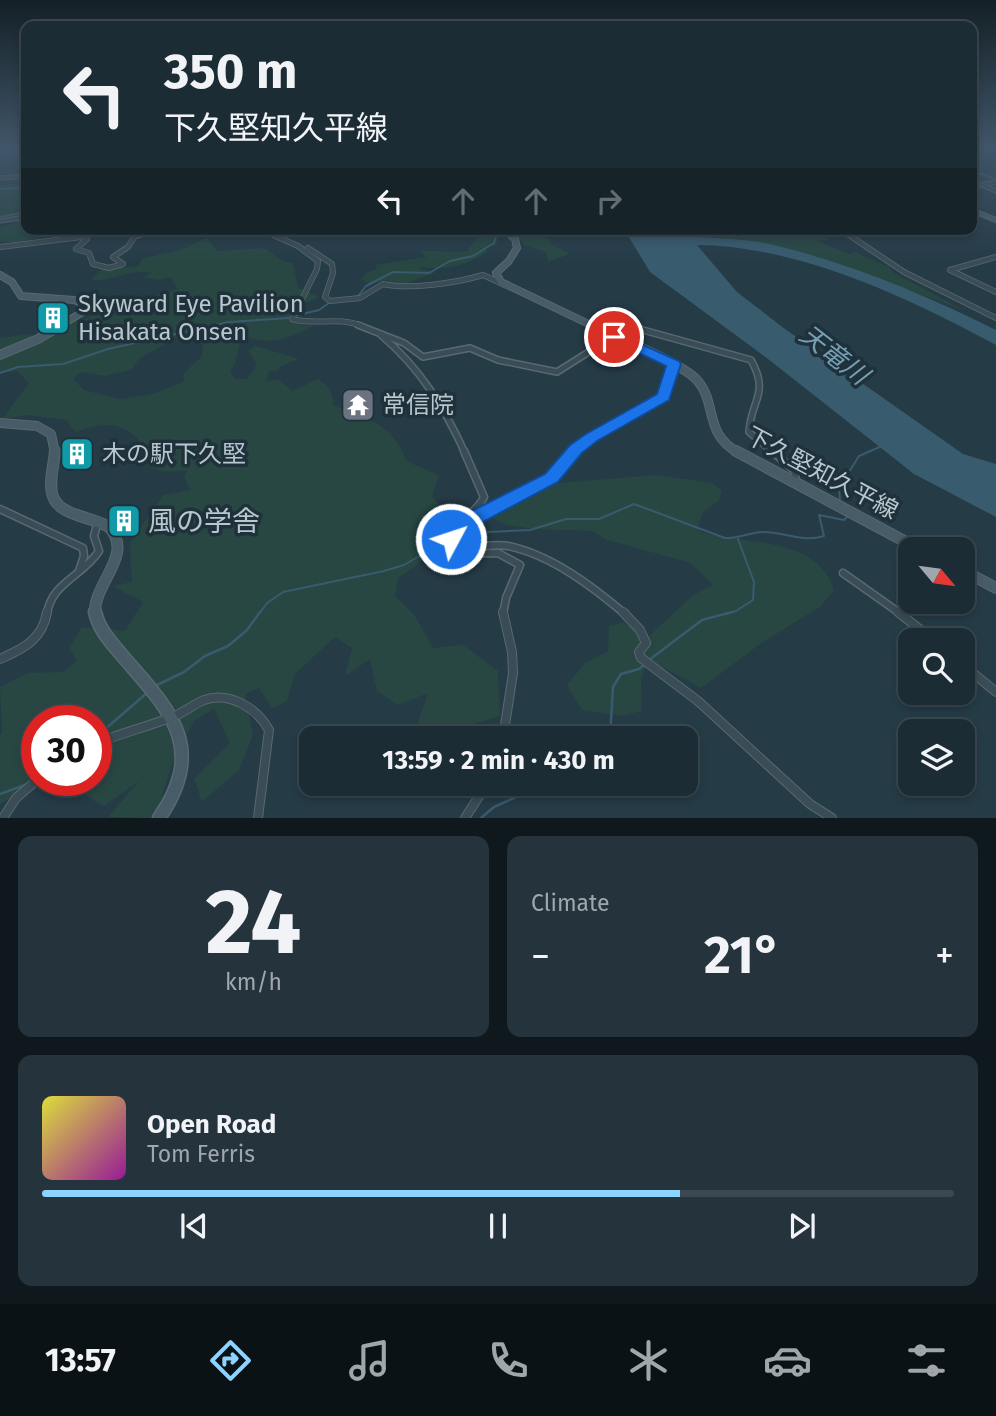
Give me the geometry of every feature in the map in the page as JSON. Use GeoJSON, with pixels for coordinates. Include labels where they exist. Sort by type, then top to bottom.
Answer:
{"type":"FeatureCollection","features":[{"type":"Feature","properties":{"kind":"street"},"geometry":{"type":"LineString","coordinates":[[977,212],[996,220]]}},
{"type":"Feature","properties":{"kind":"street"},"geometry":{"type":"LineString","coordinates":[[0,221],[21,218]]}},
{"type":"Feature","properties":{"kind":"street"},"geometry":{"type":"LineString","coordinates":[[0,247],[81,237],[87,239],[76,249],[89,253],[93,264],[113,268],[123,264],[113,257],[114,255],[128,247],[133,238],[143,235]]}},
{"type":"Feature","properties":{"kind":"street"},"geometry":{"type":"LineString","coordinates":[[273,235],[317,257],[318,265],[292,318],[307,323],[346,320],[404,343],[423,357],[470,348],[498,360],[557,372],[614,337]]}},
{"type":"Feature","properties":{"kind":"street"},"geometry":{"type":"LineString","coordinates":[[508,286],[498,280],[496,273],[513,257],[517,248],[515,239],[511,235]]}},
{"type":"Feature","properties":{"kind":"street"},"geometry":{"type":"LineString","coordinates":[[849,235],[904,272],[996,318]]}},
{"type":"Feature","properties":{"kind":"street"},"geometry":{"type":"LineString","coordinates":[[298,246],[316,251],[332,264],[333,272],[325,297],[332,301],[360,298],[383,284],[400,289],[462,281],[483,275],[501,286],[508,286]]}},
{"type":"Feature","properties":{"kind":"street"},"geometry":{"type":"LineString","coordinates":[[996,257],[950,270],[996,292]]}},
{"type":"Feature","properties":{"kind":"street"},"geometry":{"type":"LineString","coordinates":[[0,275],[12,282],[21,296],[77,300],[88,306],[83,312],[38,339],[0,355]]}},
{"type":"Feature","properties":{"kind":"street","name":"下久堅知久平線"},"geometry":{"type":"LineString","coordinates":[[508,286],[688,372],[702,385],[707,399],[709,422],[719,438],[739,454],[898,537]]}},
{"type":"Feature","properties":{"kind":"street"},"geometry":{"type":"LineString","coordinates":[[599,329],[616,322],[751,360],[762,384],[761,394],[752,411],[749,432],[794,470],[796,482]]}},
{"type":"Feature","properties":{"kind":"street"},"geometry":{"type":"LineString","coordinates":[[382,335],[407,355],[447,414],[484,497],[480,507],[456,520],[437,536],[433,547]]}},
{"type":"Feature","properties":{"kind":"street"},"geometry":{"type":"LineString","coordinates":[[451,540],[452,531],[457,527],[552,478],[576,449],[664,397],[674,364]]}},
{"type":"Feature","properties":{"kind":"street"},"geometry":{"type":"LineString","coordinates":[[0,423],[37,426],[51,433],[55,446],[49,480],[57,504],[71,513],[97,521],[114,530],[119,548],[99,593],[94,612],[98,624],[173,716],[181,733],[183,761],[172,796],[159,817]]}},
{"type":"Feature","properties":{"kind":"street"},"geometry":{"type":"LineString","coordinates":[[0,509],[83,548],[84,556],[78,574]]}},
{"type":"Feature","properties":{"kind":"street"},"geometry":{"type":"LineString","coordinates":[[0,659],[22,648],[40,634],[45,625],[48,600],[91,563],[99,551],[94,536],[97,521]]}},
{"type":"Feature","properties":{"kind":"street"},"geometry":{"type":"LineString","coordinates":[[433,547],[451,540]]}},
{"type":"Feature","properties":{"kind":"street"},"geometry":{"type":"LineString","coordinates":[[451,540],[460,546],[506,546],[532,552],[577,576],[624,614],[645,636],[646,643],[639,652],[641,659],[698,701],[810,804],[832,817]]}},
{"type":"Feature","properties":{"kind":"street"},"geometry":{"type":"LineString","coordinates":[[433,547],[442,554],[472,551],[504,554],[520,565],[520,575],[508,590],[502,610],[512,654],[512,683],[505,726]]}},
{"type":"Feature","properties":{"kind":"street"},"geometry":{"type":"LineString","coordinates":[[843,573],[918,628]]}},
{"type":"Feature","properties":{"kind":"street"},"geometry":{"type":"LineString","coordinates":[[975,576],[996,588]]}},
{"type":"Feature","properties":{"kind":"street"},"geometry":{"type":"LineString","coordinates":[[975,581],[996,594]]}},
{"type":"Feature","properties":{"kind":"street"},"geometry":{"type":"LineString","coordinates":[[975,675],[996,692]]}},
{"type":"Feature","properties":{"kind":"street"},"geometry":{"type":"LineString","coordinates":[[112,737],[173,716],[208,699],[222,698],[245,706],[263,717],[269,730],[258,817]]}},
{"type":"Feature","properties":{"kind":"street"},"geometry":{"type":"LineString","coordinates":[[3,817],[21,794]]}},
{"type":"Feature","properties":{"kind":"street"},"geometry":{"type":"LineString","coordinates":[[465,817],[479,796]]}},
{"type":"Feature","properties":{"kind":"green space"},"geometry":{"type":"Polygon","coordinates":[[[0,186],[21,186],[21,235],[52,235],[13,243],[0,241],[0,228],[15,223],[12,217],[0,218],[0,186]]]}},
{"type":"Feature","properties":{"kind":"green space"},"geometry":{"type":"Polygon","coordinates":[[[76,235],[103,235],[96,238],[76,235]]]}},
{"type":"Feature","properties":{"kind":"green space"},"geometry":{"type":"Polygon","coordinates":[[[480,235],[499,235],[496,246],[486,247],[487,252],[471,261],[448,268],[422,267],[419,269],[436,272],[398,287],[386,280],[370,284],[361,279],[368,272],[377,269],[375,265],[426,257],[421,251],[457,252],[469,251],[468,248],[480,235]]]}},
{"type":"Feature","properties":{"kind":"green space"},"geometry":{"type":"Polygon","coordinates":[[[516,235],[539,235],[551,239],[549,243],[570,254],[548,262],[546,252],[525,245],[516,235]]]}},
{"type":"Feature","properties":{"kind":"green space"},"geometry":{"type":"Polygon","coordinates":[[[697,235],[828,235],[824,236],[829,240],[816,241],[850,254],[855,252],[889,267],[894,273],[965,311],[846,266],[773,245],[697,235]]]}},
{"type":"Feature","properties":{"kind":"green space"},"geometry":{"type":"Polygon","coordinates":[[[207,238],[217,251],[264,248],[283,261],[293,263],[298,288],[318,296],[295,306],[288,321],[313,326],[282,339],[266,341],[249,338],[240,343],[235,364],[230,371],[235,379],[247,379],[257,365],[248,350],[256,346],[299,359],[281,366],[278,371],[269,371],[267,381],[279,380],[292,391],[318,379],[330,390],[333,405],[378,424],[401,448],[408,462],[439,475],[432,497],[453,516],[418,545],[421,562],[398,578],[395,596],[415,616],[433,648],[463,645],[498,671],[500,716],[466,726],[417,726],[428,693],[398,705],[377,691],[370,659],[345,676],[352,648],[335,637],[295,674],[287,701],[272,708],[259,688],[245,694],[253,735],[239,770],[202,802],[194,779],[230,743],[214,709],[194,721],[173,762],[159,805],[150,818],[108,817],[139,781],[104,806],[87,796],[112,796],[112,705],[21,705],[21,793],[0,804],[0,687],[28,673],[63,672],[77,661],[69,648],[82,627],[125,631],[143,602],[112,586],[132,582],[130,543],[163,495],[190,490],[184,477],[187,471],[153,469],[144,459],[139,440],[124,429],[102,425],[75,432],[67,420],[27,415],[2,419],[29,383],[17,371],[0,373],[0,338],[29,334],[47,340],[75,321],[89,318],[93,313],[86,313],[97,306],[138,300],[178,289],[170,277],[158,280],[144,277],[152,273],[144,272],[91,280],[101,270],[138,266],[143,258],[180,250],[207,238]],[[175,338],[139,359],[131,370],[105,376],[80,372],[73,379],[84,390],[119,399],[149,395],[184,382],[183,374],[202,356],[203,344],[175,338]]]}},
{"type":"Feature","properties":{"kind":"green space"},"geometry":{"type":"Polygon","coordinates":[[[656,475],[712,483],[722,490],[719,501],[703,512],[697,528],[701,532],[796,551],[813,560],[825,573],[834,590],[821,606],[763,642],[701,688],[648,659],[641,680],[642,711],[621,716],[582,710],[567,685],[585,663],[608,651],[609,626],[623,622],[649,636],[692,596],[713,585],[691,563],[607,540],[592,531],[506,525],[489,516],[499,497],[522,486],[656,475]]]}},
{"type":"Feature","properties":{"kind":"water"},"geometry":{"type":"Polygon","coordinates":[[[628,235],[697,235],[774,245],[887,281],[996,330],[996,345],[926,309],[813,264],[774,254],[697,245],[737,292],[785,329],[963,454],[996,464],[996,517],[914,474],[768,359],[650,272],[628,235]]]}},
{"type":"Feature","properties":{"kind":"waterway"},"geometry":{"type":"LineString","coordinates":[[0,189],[21,188]]}},
{"type":"Feature","properties":{"kind":"waterway"},"geometry":{"type":"LineString","coordinates":[[0,217],[21,213]]}},
{"type":"Feature","properties":{"kind":"waterway"},"geometry":{"type":"LineString","coordinates":[[358,296],[366,286],[393,272],[429,273],[450,261],[473,256],[494,243],[496,235]]}},
{"type":"Feature","properties":{"kind":"waterway"},"geometry":{"type":"LineString","coordinates":[[298,315],[319,310],[329,303]]}},
{"type":"Feature","properties":{"kind":"waterway"},"geometry":{"type":"LineString","coordinates":[[0,373],[18,367],[63,364],[108,349],[229,322],[288,318]]}},
{"type":"Feature","properties":{"kind":"waterway"},"geometry":{"type":"LineString","coordinates":[[840,501],[839,488],[859,456],[882,446]]}},
{"type":"Feature","properties":{"kind":"waterway"},"geometry":{"type":"LineString","coordinates":[[457,538],[488,532],[530,530],[566,519],[599,519],[634,504],[725,538],[763,532],[816,538],[824,536],[819,515],[844,520],[848,516]]}},
{"type":"Feature","properties":{"kind":"waterway"},"geometry":{"type":"LineString","coordinates":[[726,614],[753,600],[754,582],[738,539]]}},
{"type":"Feature","properties":{"kind":"waterway"},"geometry":{"type":"LineString","coordinates":[[259,614],[267,603],[283,592],[384,571],[404,565],[428,551]]}},
{"type":"Feature","properties":{"kind":"waterway"},"geometry":{"type":"LineString","coordinates":[[155,686],[184,672],[205,656],[228,646],[247,630],[260,612]]}},
{"type":"Feature","properties":{"kind":"waterway"},"geometry":{"type":"LineString","coordinates":[[649,660],[702,620],[732,612]]}},
{"type":"Feature","properties":{"kind":"waterway"},"geometry":{"type":"LineString","coordinates":[[611,726],[613,687],[621,674],[639,669],[645,664]]}},
{"type":"Feature","properties":{"kind":"waterway"},"geometry":{"type":"LineString","coordinates":[[112,723],[148,692]]}},
{"type":"Feature","properties":{"kind":"waterway"},"geometry":{"type":"LineString","coordinates":[[0,794],[21,786]]}},
{"type":"Feature","properties":{"kind":"waterway"},"geometry":{"type":"LineString","coordinates":[[481,818],[494,807],[518,796]]}},
{"type":"Feature","properties":{"kind":"place","name":"Skyward Eye Pavilion Hisakata Onsen"},"geometry":{"type":"Point","coordinates":[53,318]}},
{"type":"Feature","properties":{"kind":"place","name":"常信院"},"geometry":{"type":"Point","coordinates":[358,405]}},
{"type":"Feature","properties":{"kind":"place","name":"木の駅下久堅"},"geometry":{"type":"Point","coordinates":[77,454]}},
{"type":"Feature","properties":{"kind":"place","name":"風の学舎"},"geometry":{"type":"Point","coordinates":[124,521]}},
{"type":"Feature","properties":{"kind":"route"},"geometry":{"type":"LineString","coordinates":[[451,539],[452,531],[457,527],[552,478],[576,449],[618,421],[664,397],[674,364],[614,337]]}},
{"type":"Feature","properties":{"kind":"water label","name":"天竜川"},"geometry":{"type":"Point","coordinates":[834,355]}}]}
